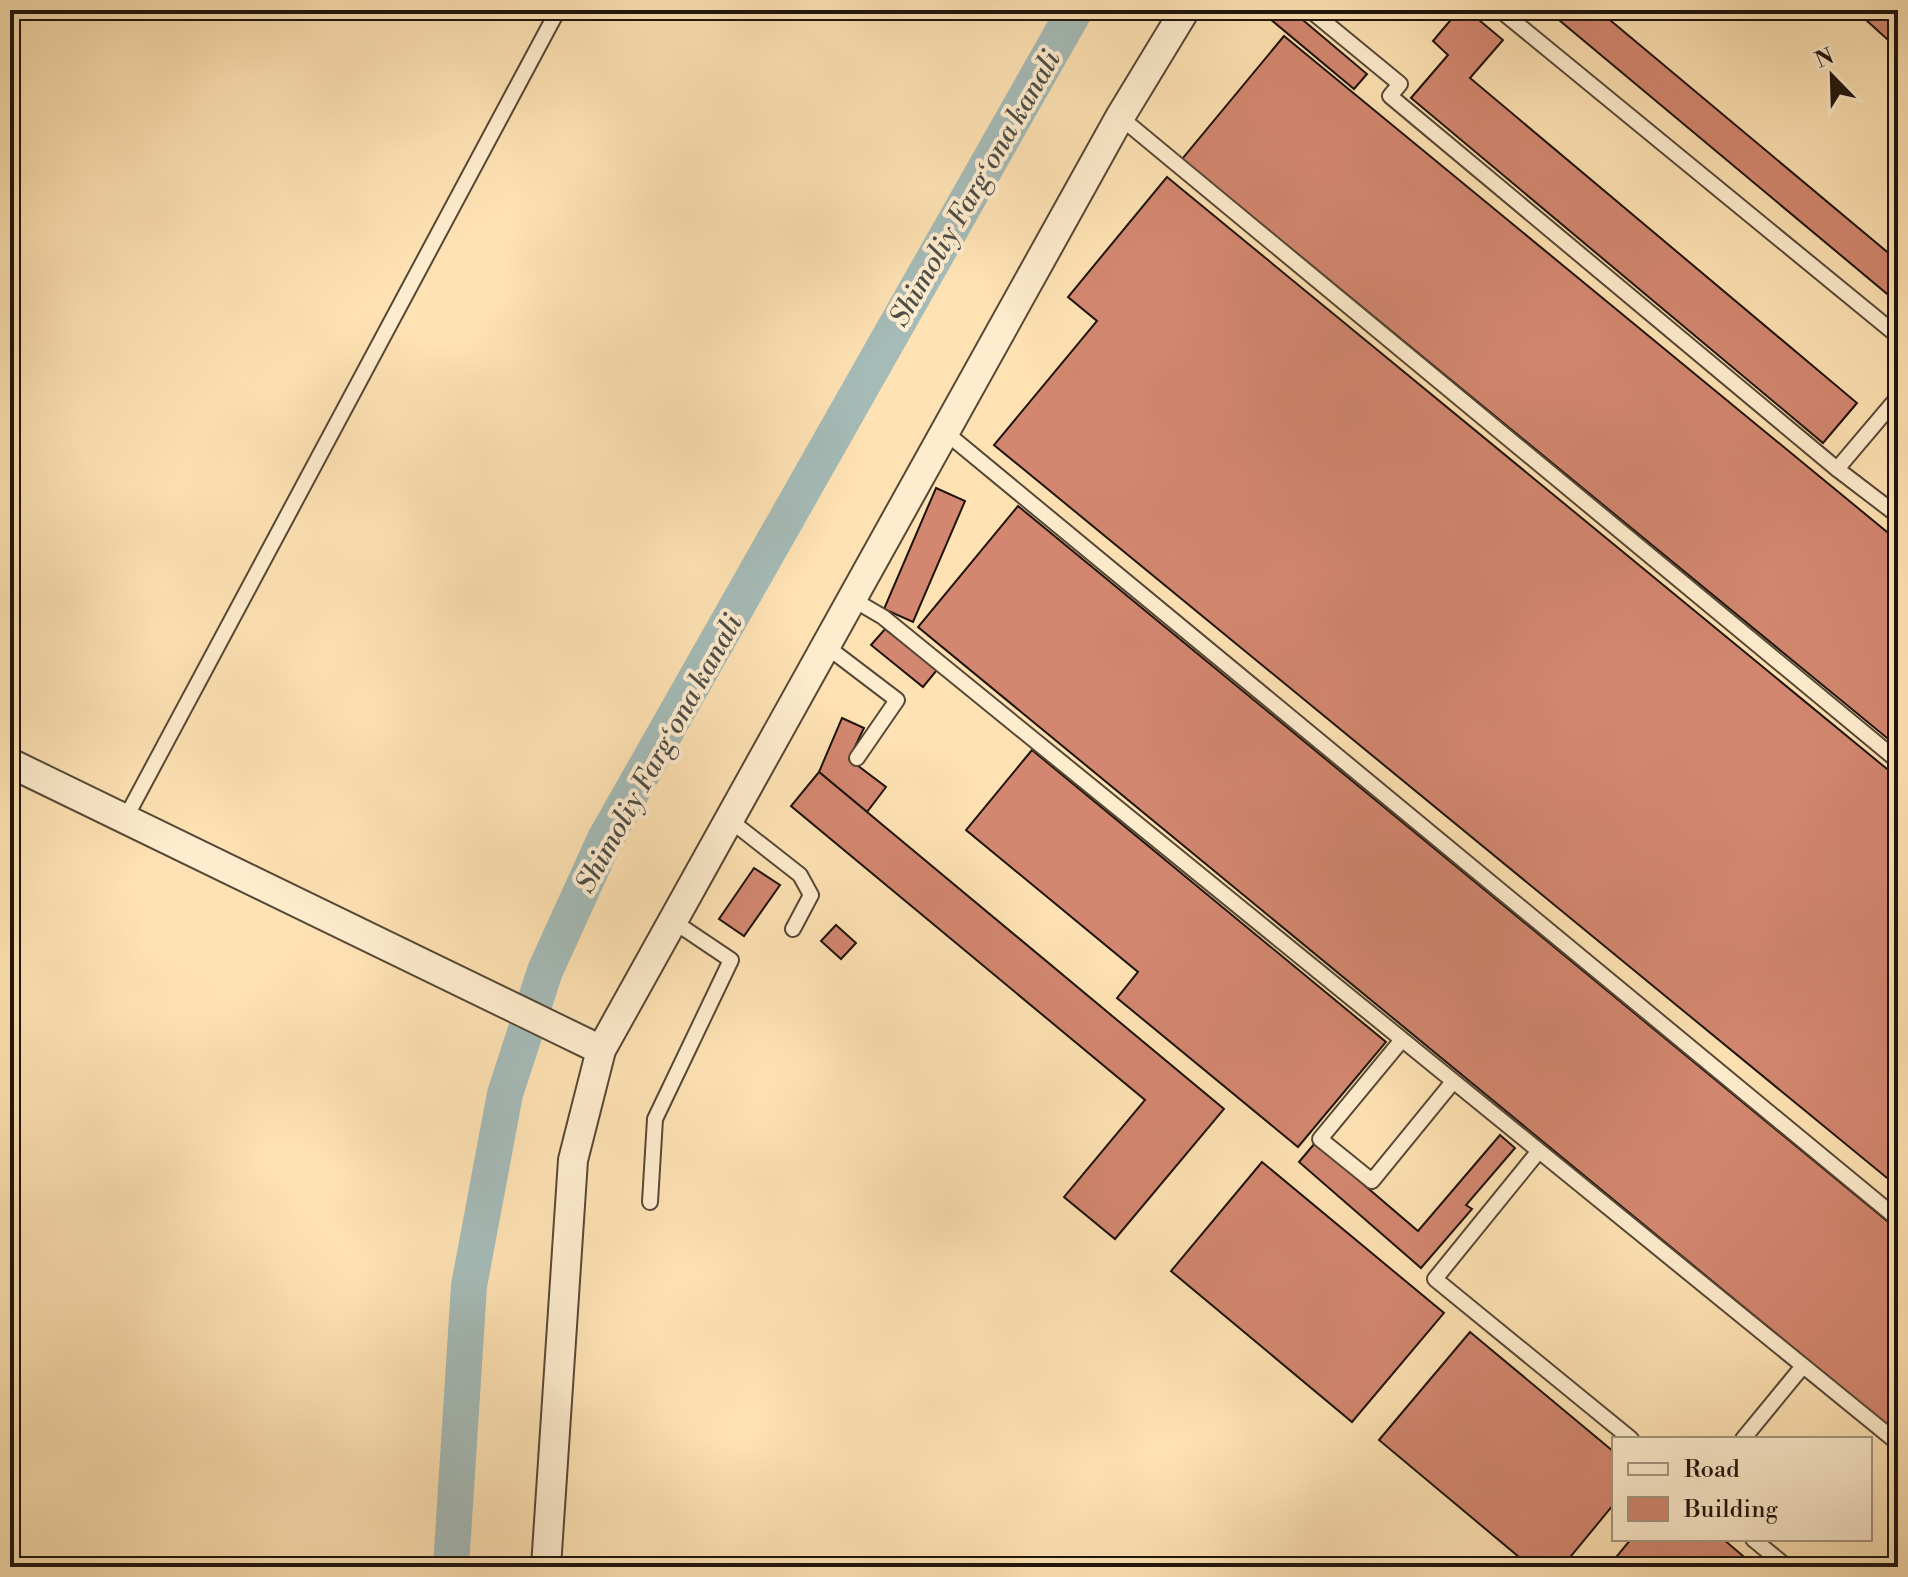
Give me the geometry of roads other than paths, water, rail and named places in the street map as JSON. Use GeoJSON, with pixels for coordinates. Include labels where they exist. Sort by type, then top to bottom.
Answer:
{"type":"FeatureCollection","features":[{"type":"Feature","properties":{"kind":"street"},"geometry":{"type":"LineString","coordinates":[[546,1567],[573,1160],[594,1046],[673,921],[731,821],[1120,117],[1185,10]]}},
{"type":"Feature","properties":{"kind":"street"},"geometry":{"type":"LineString","coordinates":[[10,763],[594,1046]]}},
{"type":"Feature","properties":{"kind":"lane"},"geometry":{"type":"LineString","coordinates":[[125,819],[558,10]]}},
{"type":"Feature","properties":{"kind":"lane"},"geometry":{"type":"LineString","coordinates":[[1310,10],[1400,84],[1390,96],[1837,469],[1896,514],[1898,511]]}},
{"type":"Feature","properties":{"kind":"lane"},"geometry":{"type":"LineString","coordinates":[[1500,10],[1898,336]]}},
{"type":"Feature","properties":{"kind":"lane"},"geometry":{"type":"LineString","coordinates":[[1120,117],[1898,761]]}},
{"type":"Feature","properties":{"kind":"lane"},"geometry":{"type":"LineString","coordinates":[[1837,469],[1898,397]]}},
{"type":"Feature","properties":{"kind":"lane"},"geometry":{"type":"LineString","coordinates":[[945,432],[1898,1219]]}},
{"type":"Feature","properties":{"kind":"lane"},"geometry":{"type":"LineString","coordinates":[[854,600],[883,617],[1898,1443]]}},
{"type":"Feature","properties":{"kind":"lane"},"geometry":{"type":"LineString","coordinates":[[826,646],[897,700],[857,758]]}},
{"type":"Feature","properties":{"kind":"lane"},"geometry":{"type":"LineString","coordinates":[[731,821],[800,875],[811,895],[793,929]]}},
{"type":"Feature","properties":{"kind":"lane"},"geometry":{"type":"LineString","coordinates":[[650,1202],[655,1119],[731,960],[673,921]]}},
{"type":"Feature","properties":{"kind":"lane"},"geometry":{"type":"LineString","coordinates":[[1401,1041],[1320,1139],[1361,1173],[1372,1181],[1452,1083]]}},
{"type":"Feature","properties":{"kind":"lane"},"geometry":{"type":"LineString","coordinates":[[1538,1152],[1435,1279],[1629,1437]]}},
{"type":"Feature","properties":{"kind":"lane"},"geometry":{"type":"LineString","coordinates":[[1745,1437],[1803,1366]]}},
{"type":"Feature","properties":{"kind":"lane"},"geometry":{"type":"LineString","coordinates":[[1755,1541],[1787,1567]]}},
{"type":"Feature","properties":{"kind":"waterway","name":"Shimoliy Fargʻona kanali"},"geometry":{"type":"LineString","coordinates":[[451,1567],[469,1286],[505,1094],[545,971],[605,839],[1075,10]]}}]}
